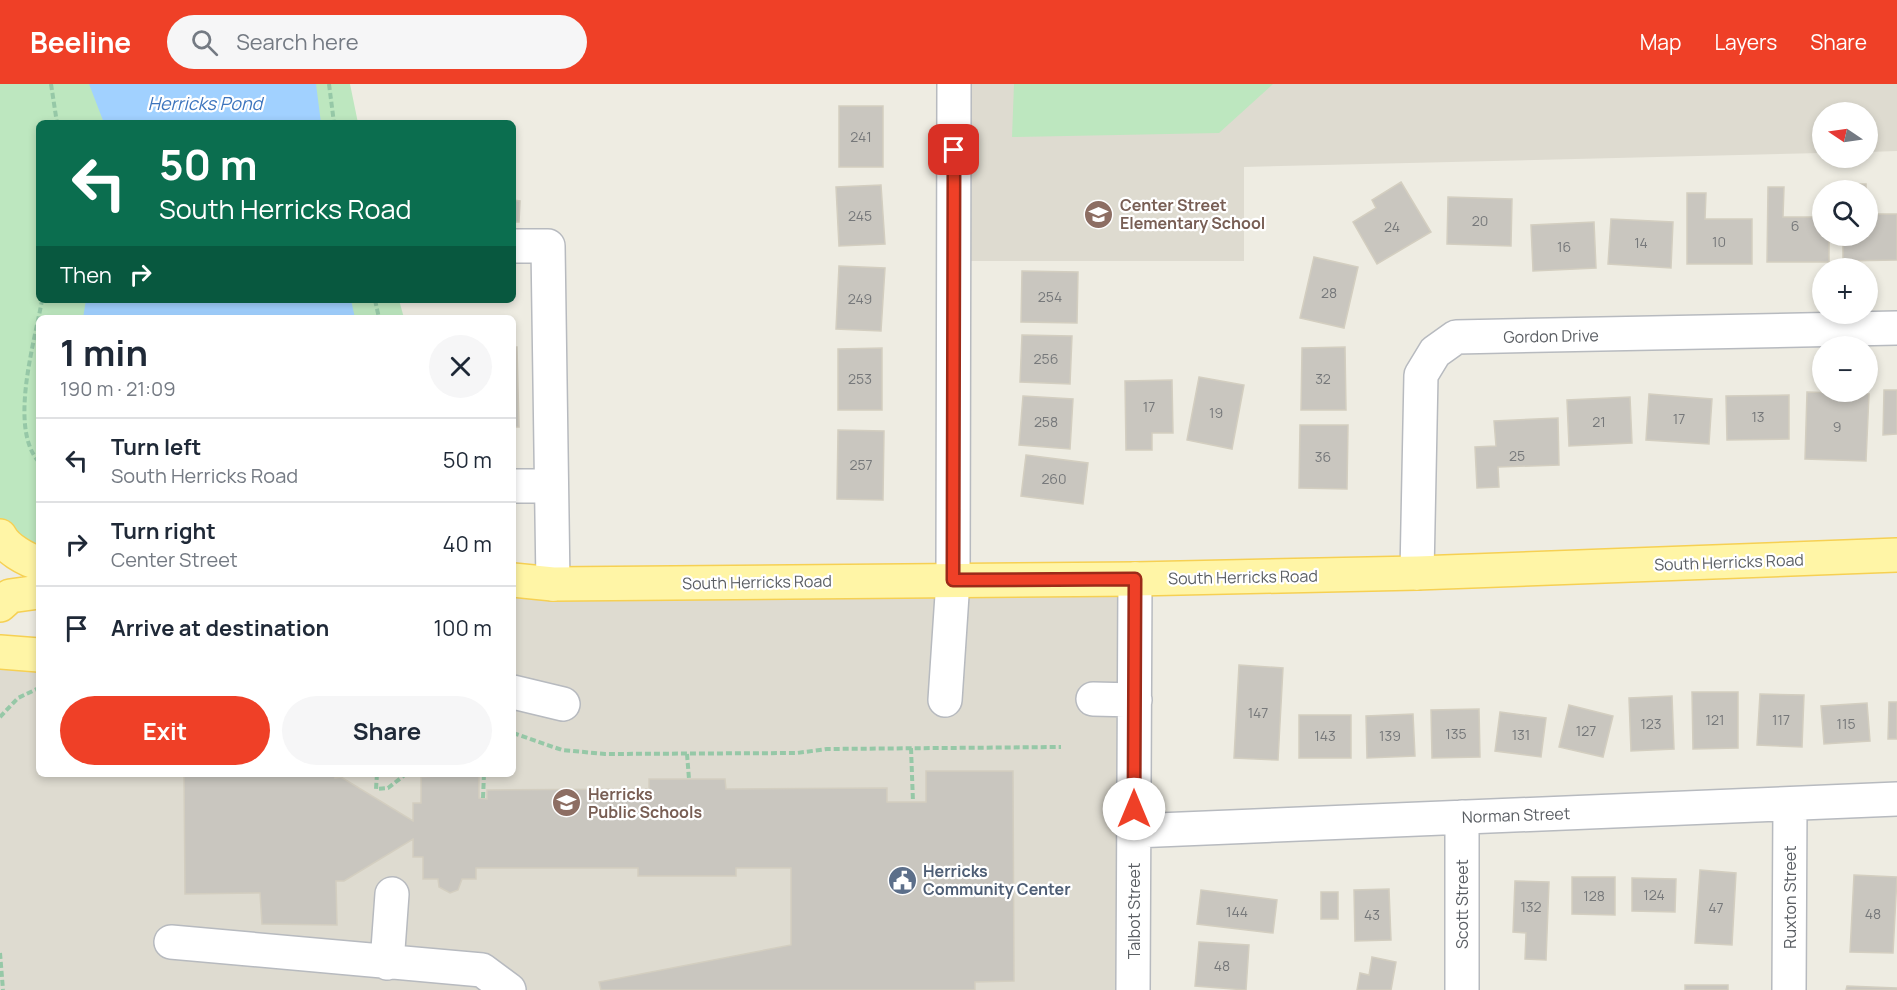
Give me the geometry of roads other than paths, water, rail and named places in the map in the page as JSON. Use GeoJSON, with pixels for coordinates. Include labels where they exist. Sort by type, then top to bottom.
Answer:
{"type":"FeatureCollection","features":[{"type":"Feature","properties":{"kind":"main road"},"geometry":{"type":"LineString","coordinates":[[0,536],[3,541],[29,561],[36,562]]}},
{"type":"Feature","properties":{"kind":"main road","name":"South Herricks Road"},"geometry":{"type":"LineString","coordinates":[[516,580],[553,584],[1135,579],[1417,573],[1897,555]]}},
{"type":"Feature","properties":{"kind":"main road","name":"South Herricks Road"},"geometry":{"type":"LineString","coordinates":[[516,590],[553,584]]}},
{"type":"Feature","properties":{"kind":"main road"},"geometry":{"type":"LineString","coordinates":[[0,605],[10,596],[36,592]]}},
{"type":"Feature","properties":{"kind":"main road"},"geometry":{"type":"LineString","coordinates":[[0,652],[36,655]]}},
{"type":"Feature","properties":{"kind":"street"},"geometry":{"type":"LineString","coordinates":[[945,700],[953,580],[954,84]]}},
{"type":"Feature","properties":{"kind":"street"},"geometry":{"type":"LineString","coordinates":[[516,246],[548,246],[553,584]]}},
{"type":"Feature","properties":{"kind":"street","name":"Gordon Drive"},"geometry":{"type":"LineString","coordinates":[[1417,573],[1421,375],[1435,352],[1456,337],[1897,328]]}},
{"type":"Feature","properties":{"kind":"street"},"geometry":{"type":"LineString","coordinates":[[516,486],[551,486]]}},
{"type":"Feature","properties":{"kind":"street","name":"Talbot Street"},"geometry":{"type":"LineString","coordinates":[[1133,990],[1135,579]]}},
{"type":"Feature","properties":{"kind":"street"},"geometry":{"type":"LineString","coordinates":[[516,693],[563,704]]}},
{"type":"Feature","properties":{"kind":"street"},"geometry":{"type":"LineString","coordinates":[[1093,699],[1135,700]]}},
{"type":"Feature","properties":{"kind":"street","name":"Norman Street"},"geometry":{"type":"LineString","coordinates":[[1134,831],[1897,799]]}},
{"type":"Feature","properties":{"kind":"street","name":"Ruxton Street"},"geometry":{"type":"LineString","coordinates":[[1789,990],[1790,804]]}},
{"type":"Feature","properties":{"kind":"street","name":"Scott Street"},"geometry":{"type":"LineString","coordinates":[[1462,817],[1462,990]]}},
{"type":"Feature","properties":{"kind":"street"},"geometry":{"type":"LineString","coordinates":[[387,963],[392,894]]}},
{"type":"Feature","properties":{"kind":"street"},"geometry":{"type":"LineString","coordinates":[[171,942],[482,970],[509,990]]}},
{"type":"Feature","properties":{"kind":"water","name":"Herricks Pond"},"geometry":{"type":"Polygon","coordinates":[[[89,84],[316,84],[321,120],[103,120],[89,84]]]}},
{"type":"Feature","properties":{"kind":"water"},"geometry":{"type":"Polygon","coordinates":[[[86,303],[352,303],[354,315],[84,315],[86,303]]]}},
{"type":"Feature","properties":{"kind":"place","name":"Center Street Elementary School"},"geometry":{"type":"Point","coordinates":[1099,214]}},
{"type":"Feature","properties":{"kind":"place","name":"Herricks Public Schools"},"geometry":{"type":"Point","coordinates":[567,803]}},
{"type":"Feature","properties":{"kind":"place","name":"Herricks Community Center"},"geometry":{"type":"Point","coordinates":[902,880]}}]}
